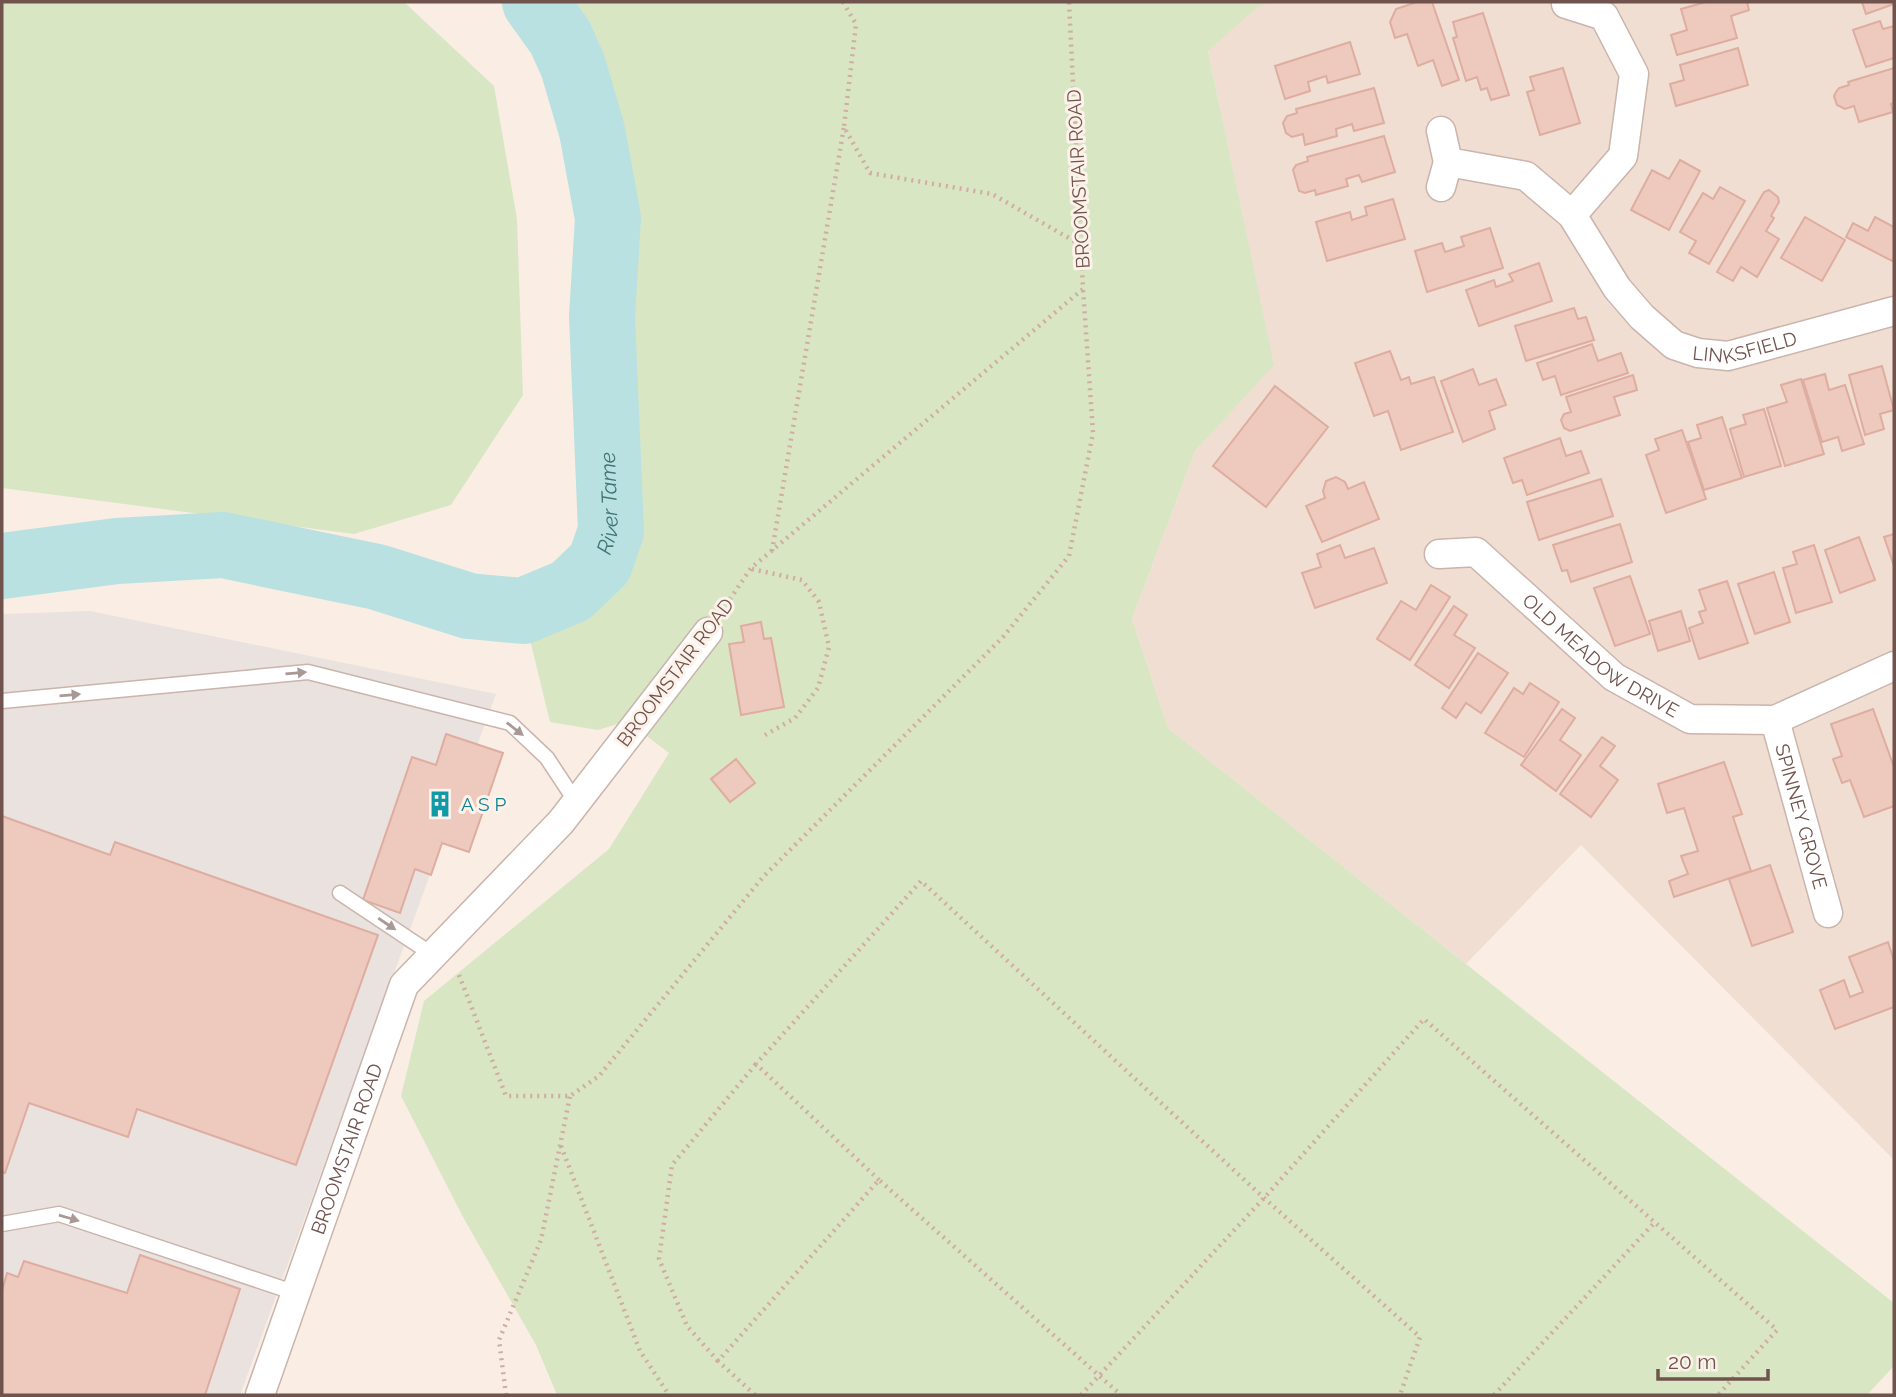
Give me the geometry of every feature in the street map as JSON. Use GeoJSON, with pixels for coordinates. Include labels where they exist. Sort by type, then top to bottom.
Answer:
{"type":"FeatureCollection","features":[{"type":"Feature","properties":{"kind":"street"},"geometry":{"type":"LineString","coordinates":[[1566,4],[1610,9],[1634,74],[1623,156],[1572,215]]}},
{"type":"Feature","properties":{"kind":"street","name":"LINKSFIELD"},"geometry":{"type":"LineString","coordinates":[[1441,131],[1445,174],[1526,176],[1572,215],[1617,288],[1642,317],[1674,345],[1698,353],[1728,356],[1894,311]]}},
{"type":"Feature","properties":{"kind":"street","name":"OLD MEADOW DRIVE"},"geometry":{"type":"LineString","coordinates":[[1439,554],[1476,552],[1614,677],[1690,719],[1775,720],[1894,666]]}},
{"type":"Feature","properties":{"kind":"street","name":"BROOMSTAIR ROAD"},"geometry":{"type":"LineString","coordinates":[[260,1395],[404,985],[561,822],[708,632]]}},
{"type":"Feature","properties":{"kind":"street","name":"SPINNEY GROVE"},"geometry":{"type":"LineString","coordinates":[[1775,720],[1828,913]]}},
{"type":"Feature","properties":{"kind":"lane"},"geometry":{"type":"LineString","coordinates":[[2,701],[309,672],[510,723],[547,758],[576,802]]}},
{"type":"Feature","properties":{"kind":"lane"},"geometry":{"type":"LineString","coordinates":[[340,893],[440,949]]}},
{"type":"Feature","properties":{"kind":"lane"},"geometry":{"type":"LineString","coordinates":[[2,1224],[59,1214],[296,1293]]}},
{"type":"Feature","properties":{"kind":"path"},"geometry":{"type":"LineString","coordinates":[[772,551],[844,127],[856,24],[843,2]]}},
{"type":"Feature","properties":{"kind":"path","name":"BROOMSTAIR ROAD"},"geometry":{"type":"LineString","coordinates":[[708,632],[751,568],[1083,289],[1069,2]]}},
{"type":"Feature","properties":{"kind":"path"},"geometry":{"type":"LineString","coordinates":[[844,127],[870,173],[992,194],[1081,245]]}},
{"type":"Feature","properties":{"kind":"path"},"geometry":{"type":"LineString","coordinates":[[440,949],[506,1096],[570,1096],[599,1076],[763,877],[1003,637],[1069,556],[1093,433],[1083,289]]}},
{"type":"Feature","properties":{"kind":"path"},"geometry":{"type":"LineString","coordinates":[[751,568],[802,580],[819,601],[829,647],[818,688],[795,718],[765,735]]}},
{"type":"Feature","properties":{"kind":"path"},"geometry":{"type":"LineString","coordinates":[[755,1395],[718,1361],[687,1326],[659,1259],[672,1165],[756,1064],[920,881],[1264,1198],[1420,1337],[1400,1395]]}},
{"type":"Feature","properties":{"kind":"path"},"geometry":{"type":"LineString","coordinates":[[1082,1395],[1424,1019],[1777,1330],[1718,1395]]}},
{"type":"Feature","properties":{"kind":"path"},"geometry":{"type":"LineString","coordinates":[[756,1064],[878,1180],[1121,1395]]}},
{"type":"Feature","properties":{"kind":"path"},"geometry":{"type":"LineString","coordinates":[[506,1395],[499,1340],[541,1240],[570,1096]]}},
{"type":"Feature","properties":{"kind":"path"},"geometry":{"type":"LineString","coordinates":[[561,1144],[640,1351],[669,1395]]}},
{"type":"Feature","properties":{"kind":"path"},"geometry":{"type":"LineString","coordinates":[[718,1361],[878,1180]]}},
{"type":"Feature","properties":{"kind":"path"},"geometry":{"type":"LineString","coordinates":[[1494,1395],[1655,1222]]}},
{"type":"Feature","properties":{"kind":"shaded area"},"geometry":{"type":"Polygon","coordinates":[[[1198,2],[1894,2],[1894,1160],[1581,845],[1466,964],[1168,728],[1132,619],[1195,451],[1273,365],[1198,2]]]}},
{"type":"Feature","properties":{"kind":"shaded area"},"geometry":{"type":"Polygon","coordinates":[[[90,611],[496,694],[240,1395],[2,1395],[2,614],[90,611]]]}},
{"type":"Feature","properties":{"kind":"green space"},"geometry":{"type":"Polygon","coordinates":[[[2,2],[404,2],[494,86],[517,219],[523,395],[451,505],[354,534],[2,488],[2,2]]]}},
{"type":"Feature","properties":{"kind":"green space"},"geometry":{"type":"Polygon","coordinates":[[[535,2],[1269,2],[1255,9],[1208,51],[1274,365],[1195,451],[1132,619],[1168,728],[1894,1303],[1894,1366],[1867,1395],[557,1395],[536,1345],[463,1217],[401,1096],[424,1001],[609,849],[669,753],[627,721],[598,730],[550,722],[523,611],[571,591],[600,563],[611,531],[602,316],[608,218],[592,131],[573,66],[560,37],[535,2]]]}},
{"type":"Feature","properties":{"kind":"building"},"geometry":{"type":"Polygon","coordinates":[[[1417,2],[1432,2],[1459,80],[1442,86],[1433,60],[1418,66],[1407,34],[1395,38],[1390,22],[1396,9],[1417,2]]]}},
{"type":"Feature","properties":{"kind":"building"},"geometry":{"type":"Polygon","coordinates":[[[1706,2],[1747,2],[1749,10],[1731,16],[1737,38],[1677,55],[1671,35],[1687,30],[1681,9],[1706,2]]]}},
{"type":"Feature","properties":{"kind":"building"},"geometry":{"type":"Polygon","coordinates":[[[1862,2],[1894,2],[1894,4],[1866,14],[1862,2]]]}},
{"type":"Feature","properties":{"kind":"building"},"geometry":{"type":"Polygon","coordinates":[[[1483,13],[1509,95],[1491,100],[1487,88],[1481,90],[1477,77],[1466,81],[1453,38],[1457,37],[1453,22],[1483,13]]]}},
{"type":"Feature","properties":{"kind":"building"},"geometry":{"type":"Polygon","coordinates":[[[1880,21],[1883,29],[1894,26],[1894,58],[1866,67],[1853,30],[1880,21]]]}},
{"type":"Feature","properties":{"kind":"building"},"geometry":{"type":"Polygon","coordinates":[[[1350,42],[1360,74],[1328,83],[1326,76],[1308,82],[1310,91],[1285,99],[1275,66],[1350,42]]]}},
{"type":"Feature","properties":{"kind":"building"},"geometry":{"type":"Polygon","coordinates":[[[1738,48],[1748,85],[1676,106],[1670,84],[1684,80],[1680,65],[1738,48]]]}},
{"type":"Feature","properties":{"kind":"building"},"geometry":{"type":"Polygon","coordinates":[[[1563,68],[1580,123],[1540,135],[1527,92],[1534,90],[1530,77],[1563,68]]]}},
{"type":"Feature","properties":{"kind":"building"},"geometry":{"type":"Polygon","coordinates":[[[1894,68],[1894,103],[1891,104],[1893,112],[1859,122],[1854,106],[1845,109],[1837,105],[1834,96],[1839,88],[1849,85],[1848,82],[1894,68]]]}},
{"type":"Feature","properties":{"kind":"building"},"geometry":{"type":"Polygon","coordinates":[[[1374,88],[1384,123],[1354,131],[1352,124],[1336,129],[1337,136],[1305,145],[1303,134],[1292,137],[1286,133],[1283,123],[1287,116],[1297,113],[1296,109],[1374,88]]]}},
{"type":"Feature","properties":{"kind":"building"},"geometry":{"type":"Polygon","coordinates":[[[1384,136],[1395,172],[1362,182],[1359,175],[1346,179],[1348,186],[1316,195],[1315,190],[1305,193],[1299,191],[1293,170],[1296,165],[1308,161],[1307,157],[1384,136]]]}},
{"type":"Feature","properties":{"kind":"building"},"geometry":{"type":"Polygon","coordinates":[[[1680,160],[1700,171],[1669,230],[1631,210],[1652,170],[1669,179],[1680,160]]]}},
{"type":"Feature","properties":{"kind":"building"},"geometry":{"type":"Polygon","coordinates":[[[1720,187],[1745,201],[1709,264],[1689,253],[1696,241],[1680,232],[1703,193],[1713,199],[1720,187]]]}},
{"type":"Feature","properties":{"kind":"building"},"geometry":{"type":"Polygon","coordinates":[[[1769,190],[1778,197],[1779,202],[1766,231],[1779,239],[1757,277],[1741,267],[1733,281],[1717,272],[1764,192],[1769,190]]]}},
{"type":"Feature","properties":{"kind":"building"},"geometry":{"type":"Polygon","coordinates":[[[1393,199],[1405,239],[1327,261],[1316,222],[1350,212],[1352,220],[1367,215],[1365,207],[1393,199]]]}},
{"type":"Feature","properties":{"kind":"building"},"geometry":{"type":"Polygon","coordinates":[[[1805,217],[1845,240],[1822,281],[1781,258],[1805,217]]]}},
{"type":"Feature","properties":{"kind":"building"},"geometry":{"type":"Polygon","coordinates":[[[1875,217],[1894,227],[1892,261],[1846,237],[1853,223],[1868,231],[1875,217]]]}},
{"type":"Feature","properties":{"kind":"building"},"geometry":{"type":"Polygon","coordinates":[[[1490,228],[1503,268],[1427,292],[1415,251],[1442,243],[1445,252],[1464,246],[1461,237],[1490,228]]]}},
{"type":"Feature","properties":{"kind":"building"},"geometry":{"type":"Polygon","coordinates":[[[1539,263],[1552,301],[1479,326],[1466,290],[1494,280],[1496,287],[1513,281],[1509,274],[1539,263]]]}},
{"type":"Feature","properties":{"kind":"building"},"geometry":{"type":"Polygon","coordinates":[[[1574,308],[1578,319],[1586,317],[1594,340],[1526,361],[1515,326],[1574,308]]]}},
{"type":"Feature","properties":{"kind":"building"},"geometry":{"type":"Polygon","coordinates":[[[1592,344],[1598,361],[1621,353],[1628,373],[1561,395],[1555,376],[1543,380],[1537,363],[1592,344]]]}},
{"type":"Feature","properties":{"kind":"building"},"geometry":{"type":"Polygon","coordinates":[[[1390,351],[1401,380],[1409,377],[1411,384],[1434,377],[1453,432],[1401,450],[1388,411],[1374,416],[1355,363],[1390,351]]]}},
{"type":"Feature","properties":{"kind":"building"},"geometry":{"type":"Polygon","coordinates":[[[1882,366],[1894,410],[1880,414],[1884,429],[1865,435],[1849,375],[1882,366]]]}},
{"type":"Feature","properties":{"kind":"building"},"geometry":{"type":"Polygon","coordinates":[[[1473,369],[1479,385],[1496,379],[1506,405],[1489,411],[1495,429],[1463,442],[1441,381],[1473,369]]]}},
{"type":"Feature","properties":{"kind":"building"},"geometry":{"type":"Polygon","coordinates":[[[1825,374],[1829,390],[1845,385],[1864,444],[1842,451],[1838,437],[1822,442],[1803,380],[1825,374]]]}},
{"type":"Feature","properties":{"kind":"building"},"geometry":{"type":"Polygon","coordinates":[[[1633,375],[1637,390],[1614,397],[1620,415],[1570,431],[1564,428],[1561,420],[1564,414],[1571,412],[1566,397],[1633,375]]]}},
{"type":"Feature","properties":{"kind":"building"},"geometry":{"type":"Polygon","coordinates":[[[1801,379],[1824,454],[1785,466],[1767,408],[1787,402],[1781,385],[1801,379]]]}},
{"type":"Feature","properties":{"kind":"building"},"geometry":{"type":"Polygon","coordinates":[[[1275,386],[1328,427],[1266,507],[1213,466],[1275,386]]]}},
{"type":"Feature","properties":{"kind":"building"},"geometry":{"type":"Polygon","coordinates":[[[1764,409],[1781,466],[1744,477],[1730,429],[1746,424],[1743,415],[1764,409]]]}},
{"type":"Feature","properties":{"kind":"building"},"geometry":{"type":"Polygon","coordinates":[[[1722,417],[1742,478],[1704,490],[1688,442],[1701,438],[1697,425],[1722,417]]]}},
{"type":"Feature","properties":{"kind":"building"},"geometry":{"type":"Polygon","coordinates":[[[1682,430],[1706,499],[1666,513],[1646,455],[1659,450],[1655,439],[1682,430]]]}},
{"type":"Feature","properties":{"kind":"building"},"geometry":{"type":"Polygon","coordinates":[[[1560,438],[1566,456],[1581,451],[1589,473],[1527,495],[1522,480],[1513,483],[1504,458],[1560,438]]]}},
{"type":"Feature","properties":{"kind":"building"},"geometry":{"type":"Polygon","coordinates":[[[1336,477],[1345,482],[1348,489],[1364,482],[1379,519],[1322,542],[1306,506],[1325,498],[1323,491],[1326,481],[1336,477]]]}},
{"type":"Feature","properties":{"kind":"building"},"geometry":{"type":"Polygon","coordinates":[[[1601,479],[1613,516],[1539,540],[1527,502],[1601,479]]]}},
{"type":"Feature","properties":{"kind":"building"},"geometry":{"type":"Polygon","coordinates":[[[1620,524],[1632,562],[1571,582],[1567,570],[1562,571],[1553,545],[1620,524]]]}},
{"type":"Feature","properties":{"kind":"building"},"geometry":{"type":"Polygon","coordinates":[[[1894,534],[1894,566],[1884,537],[1894,534]]]}},
{"type":"Feature","properties":{"kind":"building"},"geometry":{"type":"Polygon","coordinates":[[[1859,537],[1875,580],[1840,593],[1825,550],[1859,537]]]}},
{"type":"Feature","properties":{"kind":"building"},"geometry":{"type":"Polygon","coordinates":[[[1340,545],[1345,558],[1374,548],[1387,583],[1315,608],[1302,573],[1321,567],[1317,554],[1340,545]]]}},
{"type":"Feature","properties":{"kind":"building"},"geometry":{"type":"Polygon","coordinates":[[[1814,545],[1832,602],[1796,613],[1783,568],[1797,564],[1793,552],[1814,545]]]}},
{"type":"Feature","properties":{"kind":"building"},"geometry":{"type":"Polygon","coordinates":[[[1774,572],[1790,622],[1755,634],[1738,584],[1774,572]]]}},
{"type":"Feature","properties":{"kind":"building"},"geometry":{"type":"Polygon","coordinates":[[[1630,576],[1650,634],[1615,646],[1594,588],[1630,576]]]}},
{"type":"Feature","properties":{"kind":"building"},"geometry":{"type":"Polygon","coordinates":[[[1727,581],[1748,643],[1699,659],[1689,628],[1703,623],[1699,612],[1706,610],[1699,590],[1727,581]]]}},
{"type":"Feature","properties":{"kind":"building"},"geometry":{"type":"Polygon","coordinates":[[[1431,585],[1450,597],[1410,660],[1377,639],[1401,601],[1416,610],[1431,585]]]}},
{"type":"Feature","properties":{"kind":"building"},"geometry":{"type":"Polygon","coordinates":[[[1454,606],[1467,615],[1454,635],[1475,648],[1449,688],[1415,665],[1454,606]]]}},
{"type":"Feature","properties":{"kind":"building"},"geometry":{"type":"Polygon","coordinates":[[[1681,611],[1690,641],[1658,651],[1649,621],[1681,611]]]}},
{"type":"Feature","properties":{"kind":"building"},"geometry":{"type":"Polygon","coordinates":[[[761,622],[764,639],[771,638],[784,707],[741,715],[729,644],[744,642],[741,626],[761,622]]]}},
{"type":"Feature","properties":{"kind":"building"},"geometry":{"type":"Polygon","coordinates":[[[1478,653],[1508,673],[1481,713],[1466,703],[1456,718],[1442,708],[1478,653]]]}},
{"type":"Feature","properties":{"kind":"building"},"geometry":{"type":"Polygon","coordinates":[[[1530,683],[1559,702],[1524,757],[1485,733],[1514,688],[1523,694],[1530,683]]]}},
{"type":"Feature","properties":{"kind":"building"},"geometry":{"type":"Polygon","coordinates":[[[1562,709],[1575,718],[1560,740],[1581,755],[1556,791],[1521,765],[1562,709]]]}},
{"type":"Feature","properties":{"kind":"building"},"geometry":{"type":"Polygon","coordinates":[[[1873,709],[1894,767],[1894,806],[1864,817],[1850,780],[1842,783],[1833,759],[1842,756],[1831,724],[1873,709]]]}},
{"type":"Feature","properties":{"kind":"building","name":"A S P"},"geometry":{"type":"Polygon","coordinates":[[[446,734],[503,753],[469,852],[442,843],[431,875],[415,869],[400,913],[363,900],[412,757],[436,765],[446,734]]]}},
{"type":"Feature","properties":{"kind":"building"},"geometry":{"type":"Polygon","coordinates":[[[1602,737],[1615,746],[1600,766],[1618,780],[1591,817],[1560,794],[1602,737]]]}},
{"type":"Feature","properties":{"kind":"building"},"geometry":{"type":"Polygon","coordinates":[[[736,759],[755,783],[730,802],[711,779],[736,759]]]}},
{"type":"Feature","properties":{"kind":"building"},"geometry":{"type":"Polygon","coordinates":[[[1724,762],[1742,814],[1733,817],[1751,871],[1674,897],[1669,881],[1688,874],[1681,856],[1698,851],[1684,808],[1667,813],[1658,784],[1724,762]]]}},
{"type":"Feature","properties":{"kind":"building"},"geometry":{"type":"Polygon","coordinates":[[[2,816],[110,855],[115,842],[378,935],[296,1165],[137,1109],[128,1137],[29,1103],[5,1173],[2,1172],[2,816]]]}},
{"type":"Feature","properties":{"kind":"building"},"geometry":{"type":"Polygon","coordinates":[[[1770,865],[1793,932],[1752,946],[1729,879],[1770,865]]]}},
{"type":"Feature","properties":{"kind":"building"},"geometry":{"type":"Polygon","coordinates":[[[1888,942],[1894,961],[1894,1007],[1835,1029],[1820,990],[1844,980],[1850,997],[1863,992],[1849,957],[1888,942]]]}},
{"type":"Feature","properties":{"kind":"building"},"geometry":{"type":"Polygon","coordinates":[[[140,1255],[240,1289],[205,1395],[2,1395],[2,1291],[7,1273],[18,1277],[24,1261],[127,1293],[140,1255]]]}},
{"type":"Feature","properties":{"kind":"waterway","name":"River Tame"},"geometry":{"type":"LineString","coordinates":[[2,566],[117,551],[223,545],[377,577],[469,606],[523,611],[571,591],[600,563],[611,531],[602,316],[608,218],[592,131],[573,66],[560,37],[535,2]]}},
{"type":"Feature","properties":{"kind":"place","name":"A S P"},"geometry":{"type":"Point","coordinates":[440,804]}}]}
